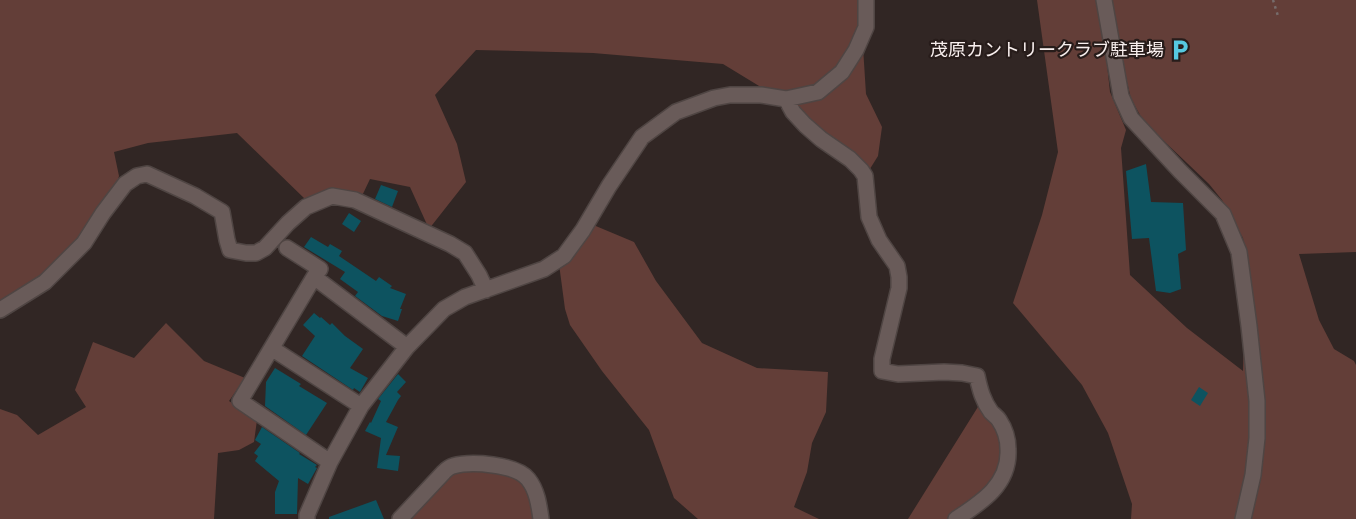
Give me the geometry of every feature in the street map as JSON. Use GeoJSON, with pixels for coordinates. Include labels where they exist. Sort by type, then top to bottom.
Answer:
{"type":"FeatureCollection","features":[{"type":"Feature","properties":{"kind":"street"},"geometry":{"type":"LineString","coordinates":[[307,519],[330,462],[361,406],[407,346],[444,309],[465,297],[544,269],[564,256],[583,230],[609,186],[642,137],[676,112],[714,98],[730,95],[761,95],[786,100],[818,92],[842,72],[856,50],[866,27],[866,0]]}},
{"type":"Feature","properties":{"kind":"street"},"geometry":{"type":"LineString","coordinates":[[1104,0],[1121,96],[1132,118],[1180,171],[1224,214],[1239,252],[1257,401],[1257,438],[1253,475],[1243,519]]}},
{"type":"Feature","properties":{"kind":"street"},"geometry":{"type":"LineString","coordinates":[[786,100],[793,112],[805,125],[821,139],[850,159],[861,170],[865,176],[869,217],[879,240],[897,266],[899,288],[882,358],[882,371],[898,374],[944,372],[977,376],[979,389],[984,401],[999,420],[1006,435],[1009,453],[1008,464],[999,484],[974,507],[956,519]]}},
{"type":"Feature","properties":{"kind":"street"},"geometry":{"type":"LineString","coordinates":[[0,310],[45,282],[84,243],[103,213],[125,184],[137,176],[147,174],[195,196],[222,212],[230,250],[246,254],[256,253],[265,248],[306,207],[332,196],[356,200],[450,244],[465,254],[479,275],[486,290]]}},
{"type":"Feature","properties":{"kind":"street"},"geometry":{"type":"LineString","coordinates":[[287,248],[320,269],[240,401],[330,462]]}},
{"type":"Feature","properties":{"kind":"street"},"geometry":{"type":"LineString","coordinates":[[314,277],[407,346]]}},
{"type":"Feature","properties":{"kind":"street"},"geometry":{"type":"LineString","coordinates":[[279,353],[361,406]]}},
{"type":"Feature","properties":{"kind":"street"},"geometry":{"type":"LineString","coordinates":[[400,519],[451,466],[475,464],[500,466],[522,472],[533,486],[542,519]]}},
{"type":"Feature","properties":{"kind":"path"},"geometry":{"type":"LineString","coordinates":[[1273,0],[1278,16]]}},
{"type":"Feature","properties":{"kind":"shaded area"},"geometry":{"type":"Polygon","coordinates":[[[0,0],[860,0],[866,94],[882,127],[878,156],[868,172],[795,108],[723,64],[593,53],[476,50],[435,95],[457,144],[466,182],[429,229],[410,187],[370,179],[361,198],[306,200],[237,133],[148,143],[114,152],[119,176],[116,187],[82,238],[49,274],[0,307],[0,0]]]}},
{"type":"Feature","properties":{"kind":"shaded area"},"geometry":{"type":"Polygon","coordinates":[[[1037,0],[1100,0],[1110,92],[1126,130],[1121,148],[1130,275],[1187,328],[1243,371],[1246,257],[1243,238],[1222,200],[1209,184],[1144,122],[1131,99],[1108,0],[1356,0],[1356,252],[1299,254],[1319,320],[1334,349],[1354,361],[1356,365],[1356,519],[1131,519],[1132,504],[1108,433],[1082,385],[1013,303],[1042,215],[1058,152],[1037,0]]]}},
{"type":"Feature","properties":{"kind":"shaded area"},"geometry":{"type":"Polygon","coordinates":[[[591,224],[634,242],[656,281],[702,343],[757,368],[828,372],[826,412],[812,443],[807,472],[794,507],[819,519],[698,519],[674,498],[649,430],[602,371],[570,325],[565,309],[559,264],[591,224]]]}},
{"type":"Feature","properties":{"kind":"shaded area"},"geometry":{"type":"Polygon","coordinates":[[[166,323],[204,361],[245,378],[229,401],[257,420],[254,442],[239,450],[218,453],[214,519],[0,519],[0,409],[17,415],[38,435],[86,407],[75,390],[93,342],[134,358],[166,323]]]}},
{"type":"Feature","properties":{"kind":"shaded area"},"geometry":{"type":"Polygon","coordinates":[[[981,402],[1004,438],[1002,473],[950,519],[908,519],[981,402]]]}},
{"type":"Feature","properties":{"kind":"shaded area"},"geometry":{"type":"Polygon","coordinates":[[[475,467],[521,475],[539,519],[404,519],[446,474],[475,467]]]}},
{"type":"Feature","properties":{"kind":"building"},"geometry":{"type":"Polygon","coordinates":[[[1146,164],[1151,202],[1183,203],[1186,250],[1178,254],[1181,289],[1170,293],[1156,291],[1149,238],[1132,239],[1126,171],[1146,164]]]}},
{"type":"Feature","properties":{"kind":"building"},"geometry":{"type":"Polygon","coordinates":[[[381,185],[398,191],[392,207],[375,199],[381,185]]]}},
{"type":"Feature","properties":{"kind":"building"},"geometry":{"type":"Polygon","coordinates":[[[349,213],[361,221],[354,232],[342,224],[349,213]]]}},
{"type":"Feature","properties":{"kind":"building"},"geometry":{"type":"Polygon","coordinates":[[[311,237],[328,247],[330,244],[342,251],[339,256],[376,281],[379,277],[392,286],[390,288],[406,294],[398,321],[382,316],[355,296],[358,292],[340,279],[345,272],[304,247],[311,237]]]}},
{"type":"Feature","properties":{"kind":"building"},"geometry":{"type":"Polygon","coordinates":[[[314,313],[330,325],[332,323],[345,336],[363,349],[350,368],[368,378],[360,392],[354,388],[353,390],[302,356],[315,336],[303,325],[314,313]]]}},
{"type":"Feature","properties":{"kind":"building"},"geometry":{"type":"Polygon","coordinates":[[[275,368],[301,384],[299,386],[327,403],[306,435],[265,406],[266,382],[275,368]]]}},
{"type":"Feature","properties":{"kind":"building"},"geometry":{"type":"Polygon","coordinates":[[[398,374],[406,382],[397,392],[401,396],[386,422],[398,427],[386,455],[400,456],[398,471],[377,468],[381,438],[365,431],[371,423],[381,401],[378,399],[398,374]]]}},
{"type":"Feature","properties":{"kind":"building"},"geometry":{"type":"Polygon","coordinates":[[[1199,387],[1208,393],[1200,406],[1191,400],[1199,387]]]}},
{"type":"Feature","properties":{"kind":"building"},"geometry":{"type":"Polygon","coordinates":[[[262,427],[317,465],[308,484],[298,478],[297,514],[275,514],[275,492],[279,481],[255,461],[258,456],[254,453],[261,444],[255,440],[262,427]]]}},
{"type":"Feature","properties":{"kind":"building"},"geometry":{"type":"Polygon","coordinates":[[[376,500],[384,519],[329,519],[329,517],[376,500]]]}},
{"type":"Feature","properties":{"kind":"place","name":"茂原カントリークラブ駐車場"},"geometry":{"type":"Point","coordinates":[1180,50]}}]}
